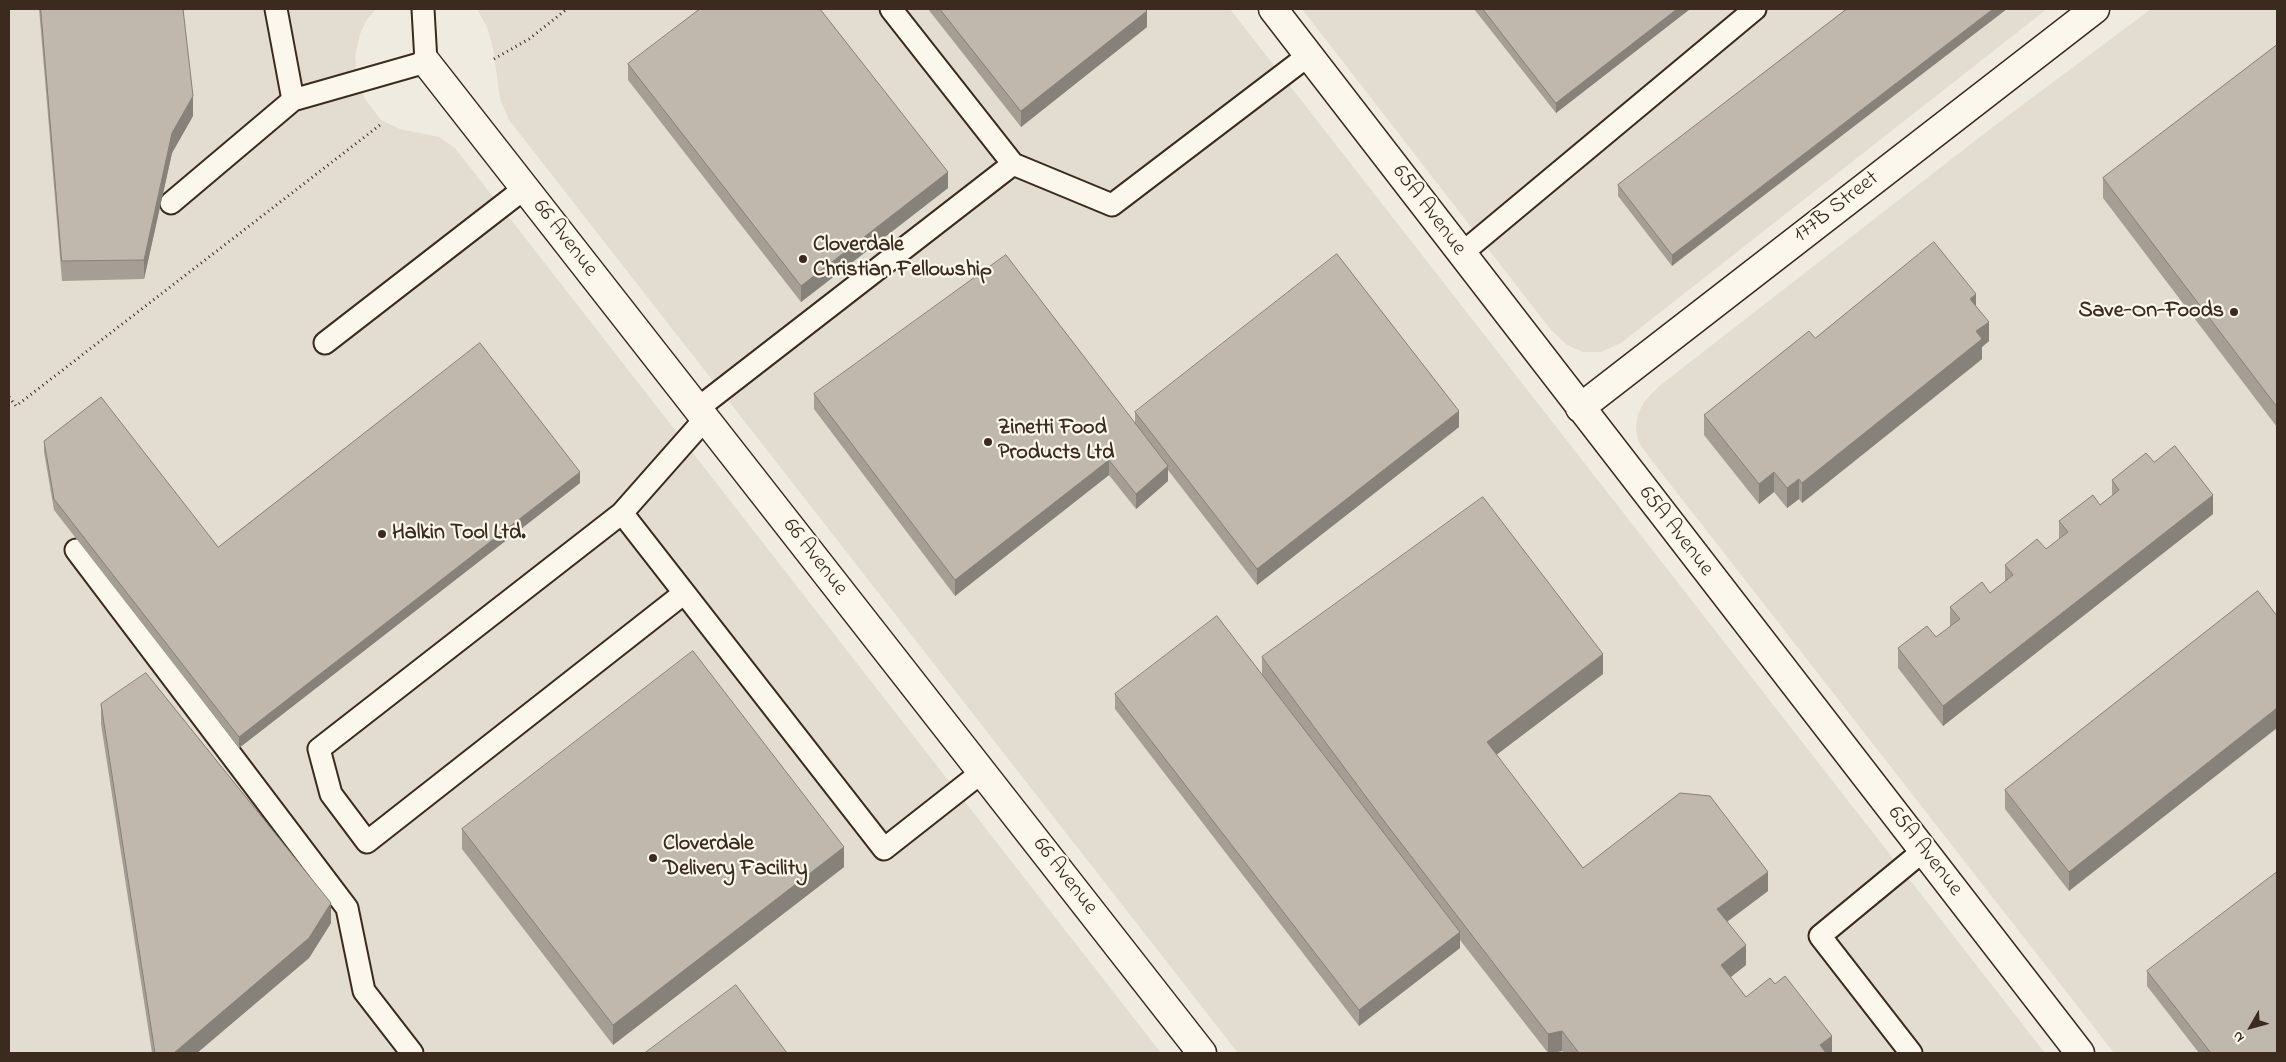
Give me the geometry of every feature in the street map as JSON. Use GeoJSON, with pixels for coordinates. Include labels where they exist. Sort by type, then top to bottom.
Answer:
{"type":"FeatureCollection","features":[{"type":"Feature","properties":{"kind":"street","name":"65A Avenue"},"geometry":{"type":"LineString","coordinates":[[1273,9],[2080,1053]]}},
{"type":"Feature","properties":{"kind":"street","name":"177B Street"},"geometry":{"type":"LineString","coordinates":[[1580,408],[2095,9]]}},
{"type":"Feature","properties":{"kind":"street","name":"66 Avenue"},"geometry":{"type":"LineString","coordinates":[[426,62],[1202,1053]]}},
{"type":"Feature","properties":{"kind":"lane"},"geometry":{"type":"LineString","coordinates":[[276,9],[293,100]]}},
{"type":"Feature","properties":{"kind":"lane"},"geometry":{"type":"LineString","coordinates":[[171,203],[293,100],[426,62],[423,9]]}},
{"type":"Feature","properties":{"kind":"lane"},"geometry":{"type":"LineString","coordinates":[[891,9],[1013,164],[1112,205],[1309,55]]}},
{"type":"Feature","properties":{"kind":"lane"},"geometry":{"type":"LineString","coordinates":[[1461,254],[1755,9]]}},
{"type":"Feature","properties":{"kind":"lane"},"geometry":{"type":"LineString","coordinates":[[683,594],[367,842],[331,794],[319,750],[622,513],[701,414],[1013,164]]}},
{"type":"Feature","properties":{"kind":"lane"},"geometry":{"type":"LineString","coordinates":[[325,343],[525,188]]}},
{"type":"Feature","properties":{"kind":"lane"},"geometry":{"type":"LineString","coordinates":[[622,513],[683,594],[884,850],[982,772]]}},
{"type":"Feature","properties":{"kind":"lane"},"geometry":{"type":"LineString","coordinates":[[76,550],[347,908],[364,991],[412,1053]]}},
{"type":"Feature","properties":{"kind":"lane"},"geometry":{"type":"LineString","coordinates":[[1911,1053],[1820,936],[1923,851]]}},
{"type":"Feature","properties":{"kind":"path"},"geometry":{"type":"LineString","coordinates":[[494,59],[529,38],[568,9]]}},
{"type":"Feature","properties":{"kind":"path"},"geometry":{"type":"LineString","coordinates":[[9,397],[16,406],[380,125]]}},
{"type":"Feature","properties":{"kind":"shaded area"},"geometry":{"type":"Polygon","coordinates":[[[9,9],[376,9],[366,21],[360,34],[355,56],[357,77],[365,99],[381,120],[400,129],[439,137],[455,148],[1161,1053],[9,1053],[9,9]]]}},
{"type":"Feature","properties":{"kind":"shaded area"},"geometry":{"type":"Polygon","coordinates":[[[477,9],[1230,9],[2045,1053],[1238,1053],[509,120],[500,99],[493,48],[487,27],[477,9]]]}},
{"type":"Feature","properties":{"kind":"shaded area"},"geometry":{"type":"Polygon","coordinates":[[[1302,9],[2047,9],[1621,343],[1601,352],[1583,352],[1567,345],[1551,330],[1302,9]]]}},
{"type":"Feature","properties":{"kind":"shaded area"},"geometry":{"type":"Polygon","coordinates":[[[2151,9],[2277,9],[2277,1053],[2114,1053],[1646,453],[1638,441],[1636,427],[1638,414],[1644,402],[1658,387],[1985,133],[2151,9]]]}},
{"type":"Feature","properties":{"kind":"building"},"geometry":{"type":"Polygon","coordinates":[[[41,9],[183,9],[193,96],[172,133],[144,260],[62,261],[41,9]]]}},
{"type":"Feature","properties":{"kind":"building"},"geometry":{"type":"Polygon","coordinates":[[[700,9],[820,9],[948,172],[801,286],[628,64],[700,9]]]}},
{"type":"Feature","properties":{"kind":"building"},"geometry":{"type":"Polygon","coordinates":[[[940,9],[1145,9],[1147,11],[1021,111],[940,9]]]}},
{"type":"Feature","properties":{"kind":"building"},"geometry":{"type":"Polygon","coordinates":[[[1483,9],[1677,9],[1556,103],[1483,9]]]}},
{"type":"Feature","properties":{"kind":"building"},"geometry":{"type":"Polygon","coordinates":[[[1847,9],[1993,9],[1672,255],[1618,185],[1847,9]]]}},
{"type":"Feature","properties":{"kind":"building","name":"Save-On-Foods"},"geometry":{"type":"Polygon","coordinates":[[[2277,45],[2277,407],[2103,178],[2277,45]]]}},
{"type":"Feature","properties":{"kind":"building"},"geometry":{"type":"Polygon","coordinates":[[[1934,242],[1976,294],[1970,299],[1989,322],[1976,331],[1982,339],[1802,483],[1799,479],[1787,488],[1774,472],[1759,484],[1704,415],[1809,331],[1815,338],[1934,242]]]}},
{"type":"Feature","properties":{"kind":"building"},"geometry":{"type":"Polygon","coordinates":[[[1337,254],[1459,411],[1257,569],[1135,412],[1337,254]]]}},
{"type":"Feature","properties":{"kind":"building","name":"Zinetti Food Products Ltd"},"geometry":{"type":"Polygon","coordinates":[[[1006,255],[1168,466],[1136,494],[1109,460],[955,580],[814,394],[1006,255]]]}},
{"type":"Feature","properties":{"kind":"building","name":"Halkin Tool Ltd."},"geometry":{"type":"Polygon","coordinates":[[[480,343],[580,472],[239,737],[54,499],[44,441],[101,397],[218,547],[480,343]]]}},
{"type":"Feature","properties":{"kind":"building"},"geometry":{"type":"Polygon","coordinates":[[[2175,446],[2213,495],[1943,706],[1898,648],[1927,626],[1936,637],[1960,619],[1950,607],[1982,582],[1990,593],[2013,575],[2005,565],[2037,539],[2046,549],[2068,532],[2059,521],[2093,495],[2100,505],[2119,490],[2112,480],[2146,453],[2154,462],[2175,446]]]}},
{"type":"Feature","properties":{"kind":"building"},"geometry":{"type":"Polygon","coordinates":[[[1483,497],[1603,654],[1487,742],[1583,868],[1680,793],[1710,796],[1768,872],[1717,909],[1746,945],[1721,965],[1746,997],[1770,978],[1775,984],[1785,976],[1832,1036],[1820,1045],[1826,1053],[1579,1053],[1562,1031],[1548,1034],[1384,821],[1262,657],[1483,497]]]}},
{"type":"Feature","properties":{"kind":"building"},"geometry":{"type":"Polygon","coordinates":[[[2258,591],[2277,616],[2277,708],[2069,872],[2005,790],[2258,591]]]}},
{"type":"Feature","properties":{"kind":"building"},"geometry":{"type":"Polygon","coordinates":[[[1217,616],[1460,932],[1359,1010],[1115,694],[1217,616]]]}},
{"type":"Feature","properties":{"kind":"building","name":"Cloverdale Delivery Facility"},"geometry":{"type":"Polygon","coordinates":[[[693,651],[844,847],[613,1025],[462,829],[693,651]]]}},
{"type":"Feature","properties":{"kind":"building"},"geometry":{"type":"Polygon","coordinates":[[[146,673],[331,903],[309,938],[174,1053],[155,1053],[101,704],[146,673]]]}},
{"type":"Feature","properties":{"kind":"building"},"geometry":{"type":"Polygon","coordinates":[[[2277,872],[2277,1053],[2211,1053],[2147,971],[2277,872]]]}},
{"type":"Feature","properties":{"kind":"building"},"geometry":{"type":"Polygon","coordinates":[[[736,985],[787,1053],[645,1053],[736,985]]]}},
{"type":"Feature","properties":{"kind":"place","name":"Cloverdale Christian Fellowship"},"geometry":{"type":"Point","coordinates":[803,259]}},
{"type":"Feature","properties":{"kind":"place","name":"Save-On-Foods"},"geometry":{"type":"Point","coordinates":[2234,312]}},
{"type":"Feature","properties":{"kind":"place","name":"Zinetti Food Products Ltd"},"geometry":{"type":"Point","coordinates":[988,442]}},
{"type":"Feature","properties":{"kind":"place","name":"Halkin Tool Ltd."},"geometry":{"type":"Point","coordinates":[382,534]}},
{"type":"Feature","properties":{"kind":"place","name":"Cloverdale Delivery Facility"},"geometry":{"type":"Point","coordinates":[653,858]}}]}
